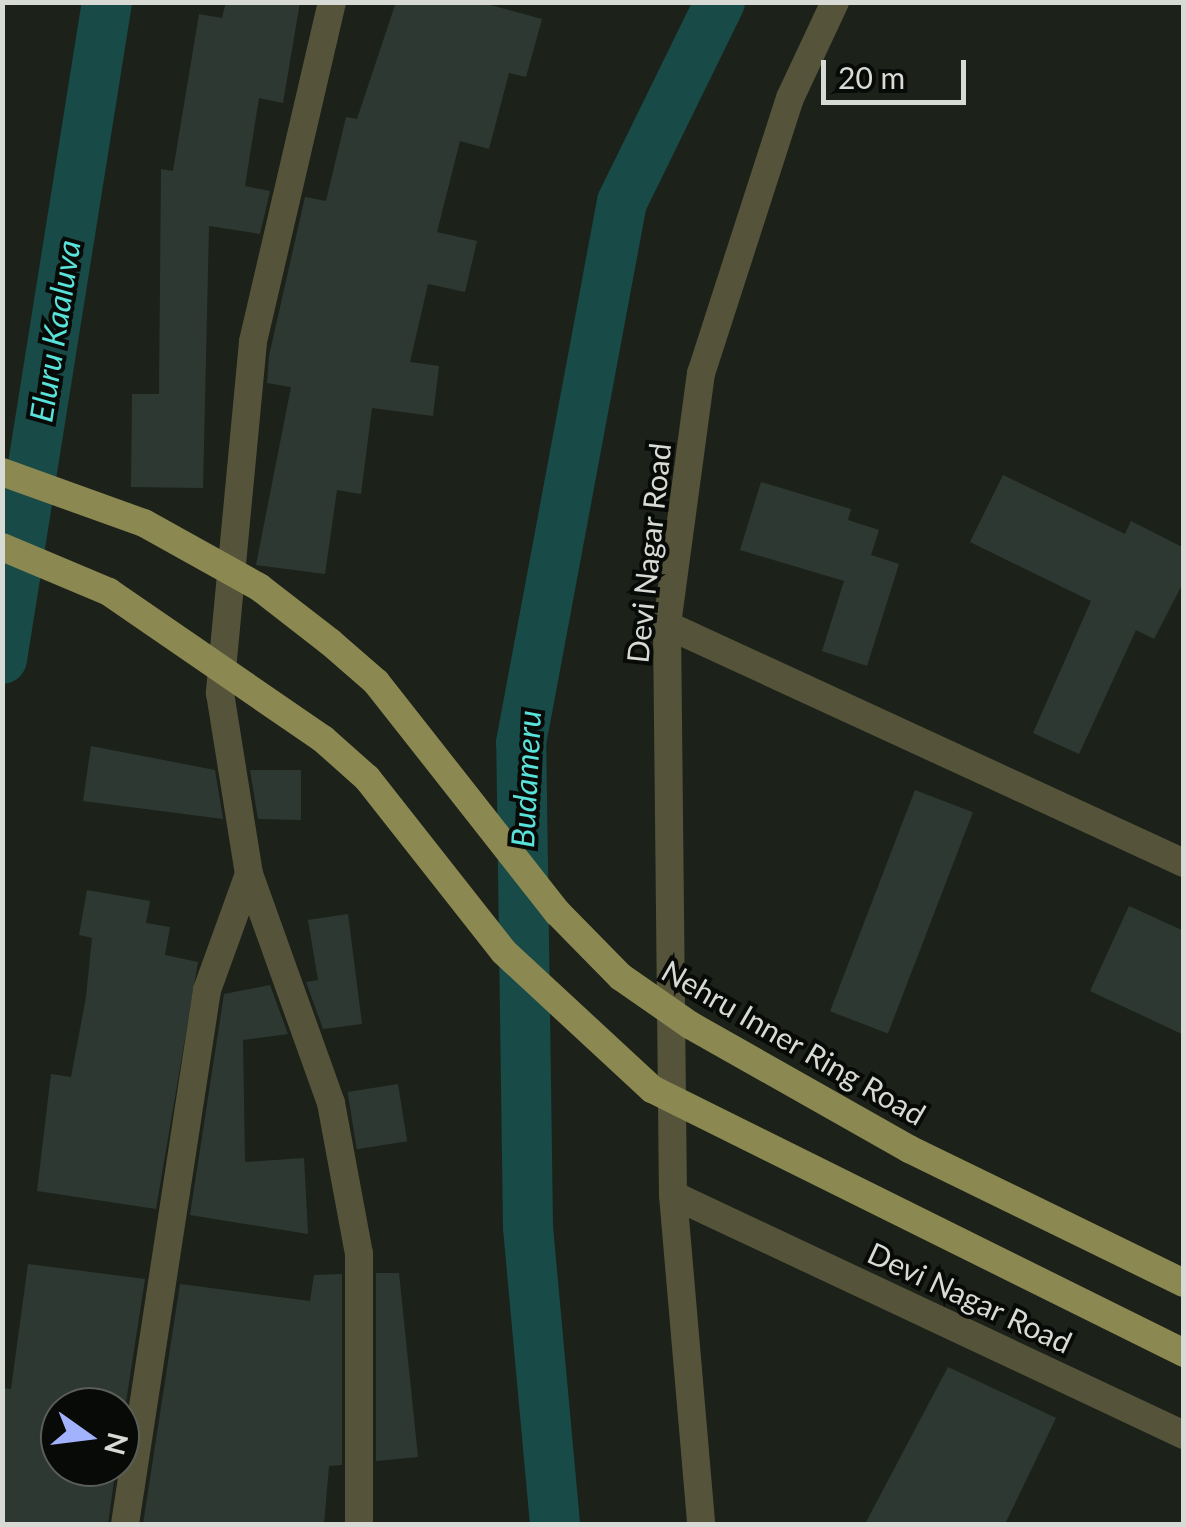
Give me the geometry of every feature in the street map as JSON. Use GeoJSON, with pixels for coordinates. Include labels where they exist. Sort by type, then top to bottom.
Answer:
{"type":"FeatureCollection","features":[{"type":"Feature","properties":{"kind":"main road","name":"Nehru Inner Ring Road"},"geometry":{"type":"LineString","coordinates":[[2,472],[144,523],[260,587],[330,642],[376,682],[558,913],[621,977],[690,1025],[909,1149],[1184,1283]]}},
{"type":"Feature","properties":{"kind":"main road"},"geometry":{"type":"LineString","coordinates":[[2,546],[109,592],[323,738],[366,778],[504,952],[652,1089],[1184,1352]]}},
{"type":"Feature","properties":{"kind":"street"},"geometry":{"type":"LineString","coordinates":[[332,2],[268,260],[238,474],[220,693],[250,874],[332,1103],[360,1254],[359,1524]]}},
{"type":"Feature","properties":{"kind":"street","name":"Devi Nagar Road"},"geometry":{"type":"LineString","coordinates":[[701,1524],[673,1195],[667,625],[702,373],[790,98],[834,2]]}},
{"type":"Feature","properties":{"kind":"street"},"geometry":{"type":"LineString","coordinates":[[667,625],[1184,862]]}},
{"type":"Feature","properties":{"kind":"street"},"geometry":{"type":"LineString","coordinates":[[125,1524],[206,990],[250,874]]}},
{"type":"Feature","properties":{"kind":"street","name":"Devi Nagar Road"},"geometry":{"type":"LineString","coordinates":[[673,1195],[1184,1434]]}},
{"type":"Feature","properties":{"kind":"building"},"geometry":{"type":"Polygon","coordinates":[[[226,2],[300,2],[283,103],[259,98],[245,186],[270,191],[260,234],[209,226],[203,488],[131,487],[132,394],[159,394],[161,169],[173,171],[199,14],[222,18],[226,2]]]}},
{"type":"Feature","properties":{"kind":"building"},"geometry":{"type":"Polygon","coordinates":[[[396,2],[479,2],[542,19],[526,77],[509,73],[489,149],[460,141],[437,232],[477,241],[465,292],[428,284],[410,362],[439,366],[433,416],[372,408],[361,494],[337,490],[325,574],[256,565],[291,387],[267,383],[269,356],[305,197],[326,201],[346,117],[357,119],[396,2]]]}},
{"type":"Feature","properties":{"kind":"building"},"geometry":{"type":"Polygon","coordinates":[[[1003,475],[1125,534],[1131,521],[1184,548],[1184,581],[1154,639],[1136,630],[1079,754],[1033,733],[1091,601],[970,542],[1003,475]]]}},
{"type":"Feature","properties":{"kind":"building"},"geometry":{"type":"Polygon","coordinates":[[[761,482],[851,509],[848,520],[879,530],[871,555],[899,564],[867,666],[822,651],[844,581],[740,550],[761,482]]]}},
{"type":"Feature","properties":{"kind":"building"},"geometry":{"type":"Polygon","coordinates":[[[91,746],[215,770],[223,819],[83,801],[91,746]]]}},
{"type":"Feature","properties":{"kind":"building"},"geometry":{"type":"Polygon","coordinates":[[[250,770],[301,770],[301,820],[258,819],[250,770]]]}},
{"type":"Feature","properties":{"kind":"building"},"geometry":{"type":"Polygon","coordinates":[[[915,790],[973,812],[888,1033],[830,1011],[915,790]]]}},
{"type":"Feature","properties":{"kind":"building"},"geometry":{"type":"Polygon","coordinates":[[[87,890],[150,901],[146,923],[170,927],[165,955],[198,962],[156,1209],[37,1191],[51,1074],[71,1077],[86,997],[92,938],[79,935],[87,890]]]}},
{"type":"Feature","properties":{"kind":"building"},"geometry":{"type":"Polygon","coordinates":[[[1129,906],[1184,931],[1184,1035],[1090,991],[1129,906]]]}},
{"type":"Feature","properties":{"kind":"building"},"geometry":{"type":"Polygon","coordinates":[[[348,914],[362,1024],[323,1029],[306,982],[318,980],[308,920],[348,914]]]}},
{"type":"Feature","properties":{"kind":"building"},"geometry":{"type":"Polygon","coordinates":[[[270,985],[288,1034],[243,1040],[245,1162],[304,1158],[308,1234],[190,1215],[224,994],[270,985]]]}},
{"type":"Feature","properties":{"kind":"building"},"geometry":{"type":"Polygon","coordinates":[[[398,1084],[407,1141],[357,1149],[348,1092],[398,1084]]]}},
{"type":"Feature","properties":{"kind":"building"},"geometry":{"type":"Polygon","coordinates":[[[28,1264],[145,1279],[128,1387],[40,1387],[40,1487],[113,1487],[108,1524],[2,1524],[2,1388],[11,1389],[28,1264]]]}},
{"type":"Feature","properties":{"kind":"building"},"geometry":{"type":"Polygon","coordinates":[[[376,1273],[399,1273],[418,1457],[376,1461],[376,1273]]]}},
{"type":"Feature","properties":{"kind":"building"},"geometry":{"type":"Polygon","coordinates":[[[342,1274],[342,1465],[329,1466],[324,1524],[143,1524],[180,1284],[310,1301],[314,1275],[342,1274]]]}},
{"type":"Feature","properties":{"kind":"building"},"geometry":{"type":"Polygon","coordinates":[[[948,1367],[1056,1418],[1005,1524],[865,1524],[948,1367]]]}},
{"type":"Feature","properties":{"kind":"waterway","name":"Eluru Kaaluva"},"geometry":{"type":"LineString","coordinates":[[2,659],[107,2]]}},
{"type":"Feature","properties":{"kind":"waterway","name":"Budameru"},"geometry":{"type":"LineString","coordinates":[[555,1524],[528,1227],[521,743],[622,202],[720,2]]}}]}
